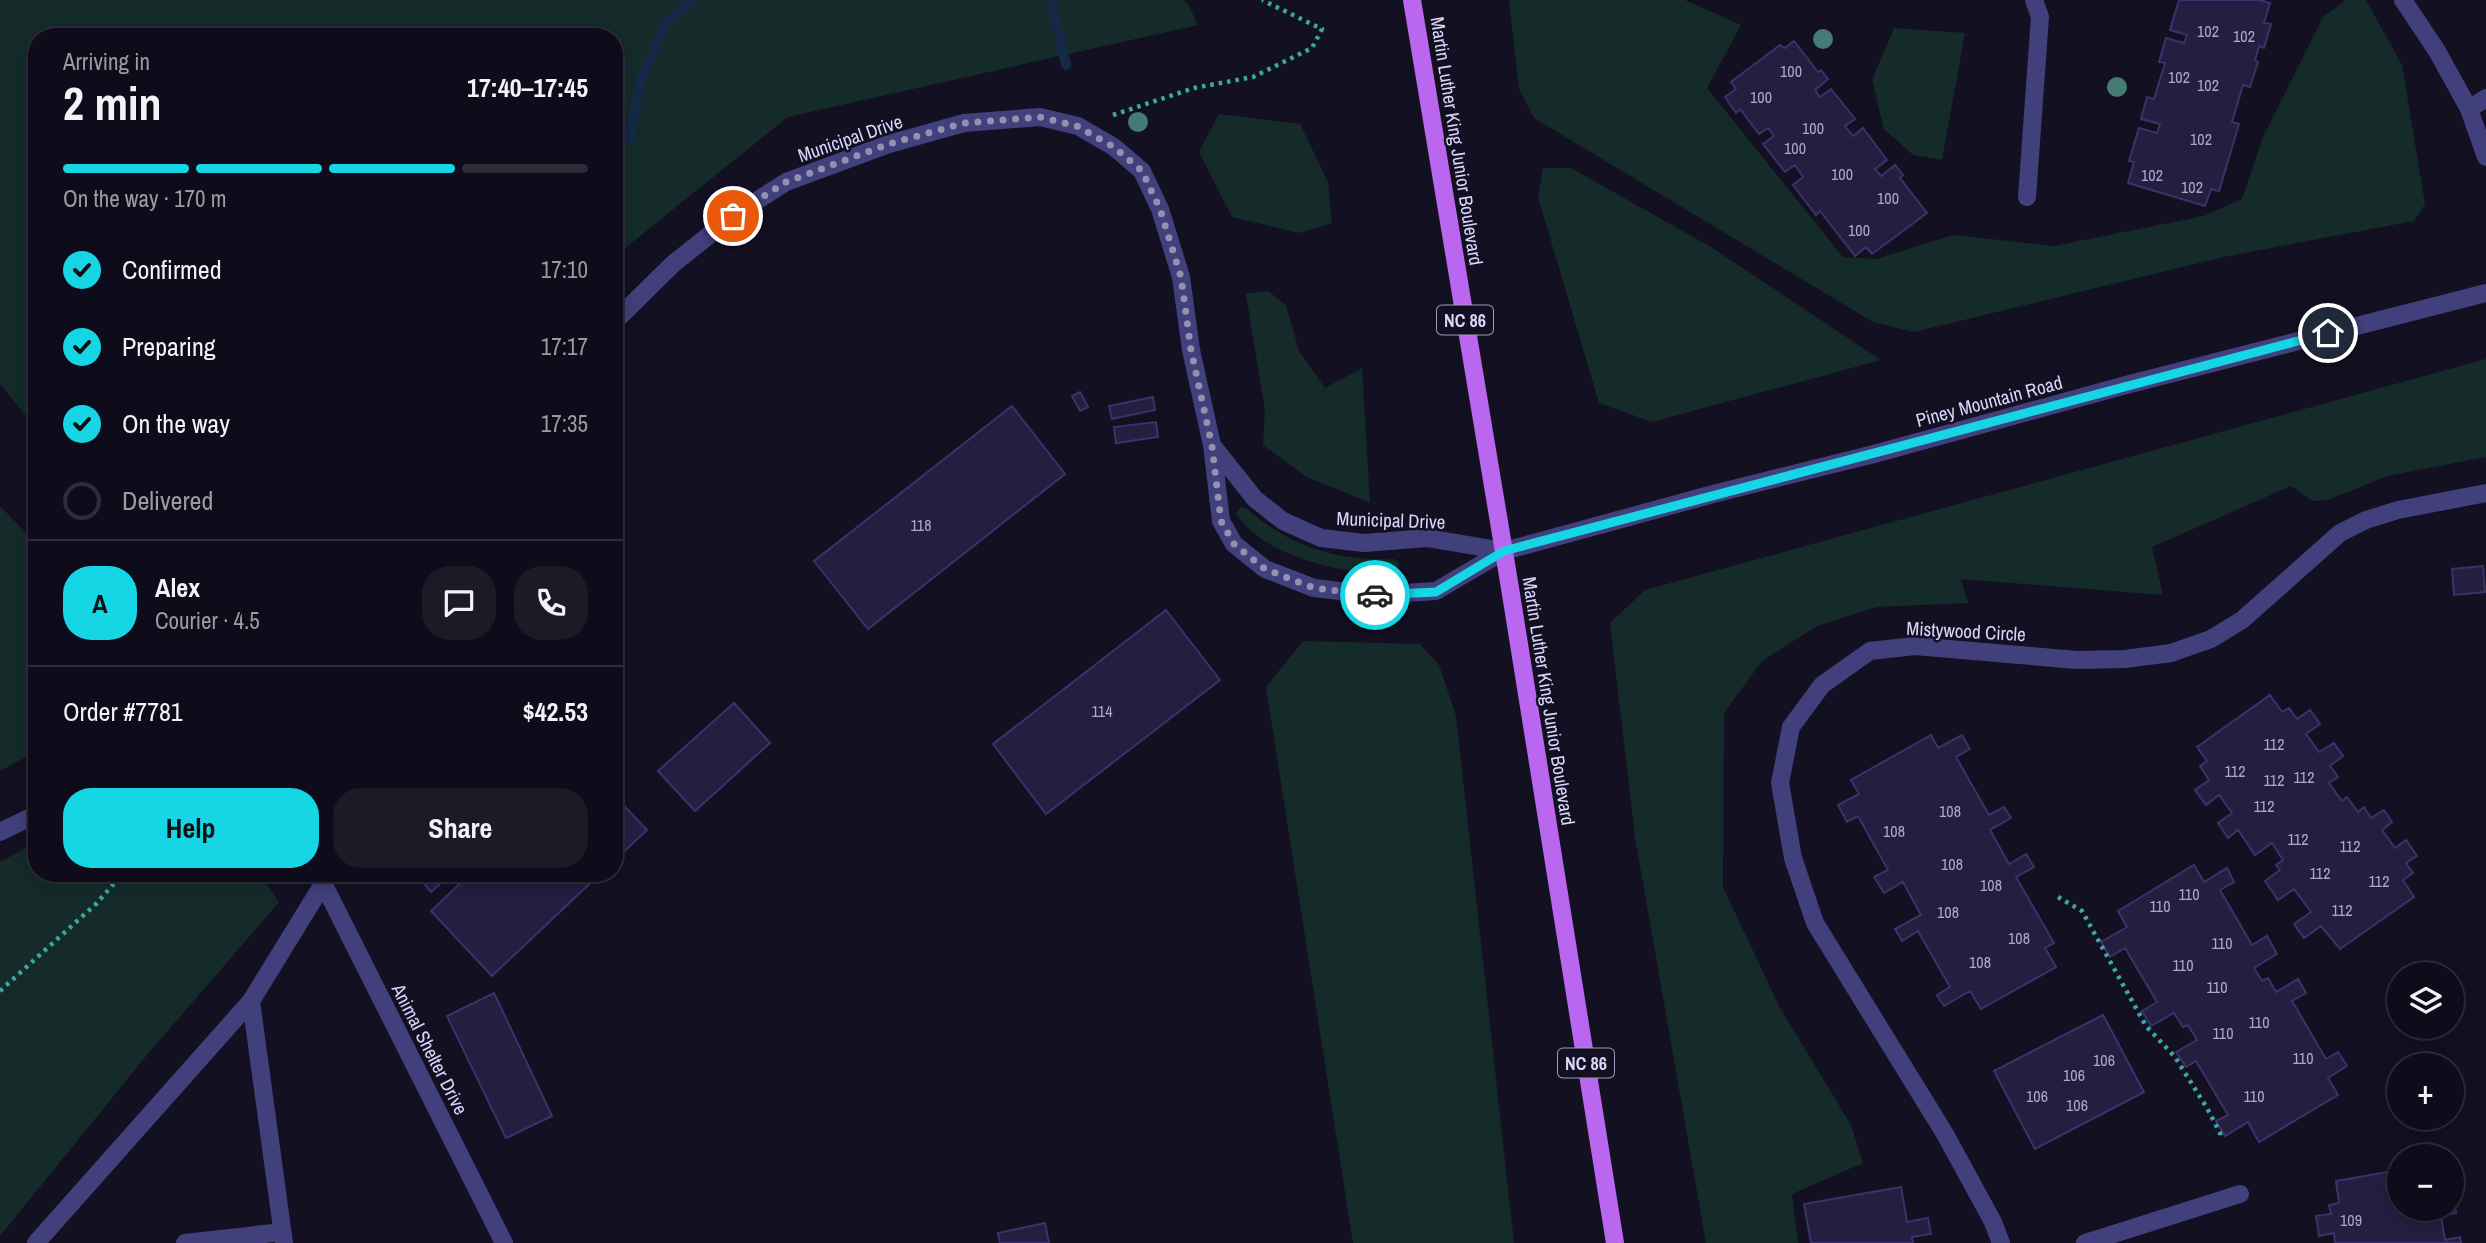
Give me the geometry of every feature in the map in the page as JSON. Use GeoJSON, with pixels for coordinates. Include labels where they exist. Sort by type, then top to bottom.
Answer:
{"type":"FeatureCollection","features":[{"type":"Feature","properties":{"kind":"main road","name":"Martin Luther King Junior Boulevard"},"geometry":{"type":"LineString","coordinates":[[1412,0],[1615,1243]]}},
{"type":"Feature","properties":{"kind":"street"},"geometry":{"type":"LineString","coordinates":[[2027,197],[2040,17],[2034,0]]}},
{"type":"Feature","properties":{"kind":"street"},"geometry":{"type":"LineString","coordinates":[[2403,0],[2437,51],[2469,109],[2486,157]]}},
{"type":"Feature","properties":{"kind":"street"},"geometry":{"type":"LineString","coordinates":[[2469,109],[2486,98]]}},
{"type":"Feature","properties":{"kind":"street","name":"Municipal Drive"},"geometry":{"type":"LineString","coordinates":[[623,313],[673,264],[733,216],[786,182],[889,144],[964,123],[1040,117],[1077,126],[1114,147],[1142,171],[1160,209],[1181,277],[1191,350],[1212,446],[1221,521],[1234,544],[1265,569],[1314,588],[1375,595],[1436,592],[1504,551]]}},
{"type":"Feature","properties":{"kind":"street","name":"Piney Mountain Road"},"geometry":{"type":"LineString","coordinates":[[1504,551],[2126,385],[2486,293]]}},
{"type":"Feature","properties":{"kind":"street","name":"Municipal Drive"},"geometry":{"type":"LineString","coordinates":[[1212,446],[1255,499],[1283,521],[1321,538],[1364,543],[1427,538],[1504,551]]}},
{"type":"Feature","properties":{"kind":"street","name":"Mistywood Circle"},"geometry":{"type":"LineString","coordinates":[[2001,1243],[1993,1222],[1945,1134],[1815,923],[1793,858],[1780,783],[1791,727],[1822,685],[1870,651],[1915,646],[2077,660],[2125,659],[2171,653],[2198,644],[2242,620],[2340,533],[2366,520],[2398,510],[2486,493]]}},
{"type":"Feature","properties":{"kind":"street"},"geometry":{"type":"LineString","coordinates":[[0,832],[28,818]]}},
{"type":"Feature","properties":{"kind":"street"},"geometry":{"type":"LineString","coordinates":[[36,1243],[251,1001],[318,882]]}},
{"type":"Feature","properties":{"kind":"street","name":"Animal Shelter Drive"},"geometry":{"type":"LineString","coordinates":[[322,882],[504,1243]]}},
{"type":"Feature","properties":{"kind":"street"},"geometry":{"type":"LineString","coordinates":[[185,1243],[283,1237],[251,1001]]}},
{"type":"Feature","properties":{"kind":"street"},"geometry":{"type":"LineString","coordinates":[[2085,1243],[2240,1194]]}},
{"type":"Feature","properties":{"kind":"path"},"geometry":{"type":"LineString","coordinates":[[1077,126],[1194,88],[1253,77],[1312,48],[1322,29],[1262,0]]}},
{"type":"Feature","properties":{"kind":"path"},"geometry":{"type":"LineString","coordinates":[[0,991],[97,903],[115,882]]}},
{"type":"Feature","properties":{"kind":"path"},"geometry":{"type":"LineString","coordinates":[[2058,897],[2082,911],[2146,1026],[2175,1057],[2207,1108],[2220,1133],[2220,1140]]}},
{"type":"Feature","properties":{"kind":"green space"},"geometry":{"type":"Polygon","coordinates":[[[0,0],[1183,0],[1187,2],[1198,25],[788,117],[623,250],[623,28],[28,28],[28,418],[0,384],[0,0]]]}},
{"type":"Feature","properties":{"kind":"green space"},"geometry":{"type":"Polygon","coordinates":[[[1509,0],[1685,0],[1741,25],[1707,88],[1843,257],[1876,259],[1953,235],[2054,246],[2204,216],[2242,199],[2263,137],[2323,17],[2346,0],[2366,0],[2402,65],[2425,204],[2414,221],[2228,256],[1914,332],[1873,322],[1534,118],[1519,89],[1509,0]]]}},
{"type":"Feature","properties":{"kind":"green space"},"geometry":{"type":"Polygon","coordinates":[[[1894,28],[1965,33],[1942,160],[1913,155],[1884,129],[1872,80],[1894,28]]]}},
{"type":"Feature","properties":{"kind":"green space"},"geometry":{"type":"Polygon","coordinates":[[[1219,114],[1300,124],[1328,182],[1332,223],[1299,233],[1232,217],[1199,152],[1219,114]]]}},
{"type":"Feature","properties":{"kind":"green space"},"geometry":{"type":"Polygon","coordinates":[[[1543,168],[1571,168],[1711,247],[1881,360],[1652,422],[1599,403],[1538,197],[1543,168]]]}},
{"type":"Feature","properties":{"kind":"green space"},"geometry":{"type":"Polygon","coordinates":[[[1268,291],[1286,305],[1299,351],[1325,388],[1362,368],[1370,503],[1305,476],[1263,445],[1265,410],[1246,294],[1268,291]]]}},
{"type":"Feature","properties":{"kind":"green space"},"geometry":{"type":"Polygon","coordinates":[[[2486,359],[2486,457],[2387,476],[2328,500],[2313,501],[2291,486],[2152,547],[2163,595],[1961,579],[1968,603],[1876,607],[1817,626],[1762,661],[1724,713],[1723,887],[1780,1008],[1851,1125],[1863,1163],[1792,1194],[1798,1243],[1706,1243],[1635,837],[1610,623],[1645,590],[2486,359]]]}},
{"type":"Feature","properties":{"kind":"green space"},"geometry":{"type":"Polygon","coordinates":[[[0,506],[28,535],[28,756],[0,771],[0,506]]]}},
{"type":"Feature","properties":{"kind":"green space"},"geometry":{"type":"Polygon","coordinates":[[[1241,507],[1280,533],[1315,549],[1353,558],[1395,559],[1399,568],[1387,572],[1356,571],[1317,564],[1297,557],[1261,539],[1247,527],[1236,513],[1241,507]]]}},
{"type":"Feature","properties":{"kind":"green space"},"geometry":{"type":"Polygon","coordinates":[[[1303,641],[1420,644],[1439,665],[1456,716],[1514,1243],[1353,1243],[1266,687],[1303,641]]]}},
{"type":"Feature","properties":{"kind":"green space"},"geometry":{"type":"Polygon","coordinates":[[[28,847],[28,882],[266,882],[279,902],[147,1055],[0,1236],[0,862],[28,847]]]}},
{"type":"Feature","properties":{"kind":"building"},"geometry":{"type":"Polygon","coordinates":[[[2179,0],[2260,0],[2270,3],[2264,23],[2271,24],[2264,48],[2259,46],[2255,60],[2258,62],[2250,87],[2243,85],[2232,122],[2239,124],[2219,191],[2211,189],[2205,206],[2128,183],[2134,162],[2129,161],[2139,128],[2157,133],[2160,124],[2141,119],[2147,97],[2154,99],[2165,63],[2159,62],[2166,38],[2184,43],[2187,35],[2170,30],[2179,0]]]}},
{"type":"Feature","properties":{"kind":"building"},"geometry":{"type":"Polygon","coordinates":[[[1794,41],[1818,72],[1821,70],[1828,79],[1815,90],[1820,97],[1831,89],[1855,119],[1845,126],[1853,136],[1863,128],[1887,160],[1875,169],[1881,176],[1895,165],[1903,175],[1900,178],[1927,213],[1872,254],[1866,247],[1855,256],[1820,211],[1816,215],[1793,185],[1803,177],[1795,165],[1785,172],[1763,144],[1774,136],[1768,128],[1759,134],[1740,109],[1736,113],[1725,97],[1736,89],[1731,82],[1780,45],[1785,48],[1794,41]]]}},
{"type":"Feature","properties":{"kind":"building"},"geometry":{"type":"Polygon","coordinates":[[[1080,392],[1088,407],[1080,411],[1072,396],[1080,392]]]}},
{"type":"Feature","properties":{"kind":"building"},"geometry":{"type":"Polygon","coordinates":[[[1153,397],[1155,410],[1112,419],[1109,406],[1153,397]]]}},
{"type":"Feature","properties":{"kind":"building"},"geometry":{"type":"Polygon","coordinates":[[[1012,406],[1065,474],[868,629],[814,561],[1012,406]]]}},
{"type":"Feature","properties":{"kind":"building"},"geometry":{"type":"Polygon","coordinates":[[[1156,422],[1158,437],[1116,443],[1114,427],[1156,422]]]}},
{"type":"Feature","properties":{"kind":"building"},"geometry":{"type":"Polygon","coordinates":[[[2483,566],[2485,592],[2454,595],[2452,569],[2483,566]]]}},
{"type":"Feature","properties":{"kind":"building"},"geometry":{"type":"Polygon","coordinates":[[[1166,610],[1220,680],[1046,814],[993,744],[1166,610]]]}},
{"type":"Feature","properties":{"kind":"building"},"geometry":{"type":"Polygon","coordinates":[[[2270,695],[2282,712],[2289,708],[2297,719],[2310,710],[2320,724],[2306,734],[2319,752],[2334,743],[2343,756],[2330,766],[2338,777],[2329,783],[2342,801],[2347,797],[2358,812],[2364,807],[2371,818],[2384,810],[2392,822],[2382,830],[2395,848],[2406,840],[2417,856],[2406,863],[2413,873],[2403,880],[2414,897],[2340,949],[2321,926],[2304,938],[2294,924],[2311,912],[2294,889],[2278,900],[2265,881],[2280,870],[2276,865],[2283,860],[2272,843],[2255,855],[2238,830],[2228,838],[2218,823],[2232,813],[2219,795],[2206,805],[2195,790],[2209,780],[2200,766],[2207,761],[2197,747],[2270,695]]]}},
{"type":"Feature","properties":{"kind":"building"},"geometry":{"type":"Polygon","coordinates":[[[734,703],[770,743],[695,811],[658,771],[734,703]]]}},
{"type":"Feature","properties":{"kind":"building"},"geometry":{"type":"Polygon","coordinates":[[[1931,735],[1938,748],[1962,735],[1970,749],[1956,757],[1989,815],[2004,807],[2011,818],[1990,830],[2009,864],[2026,854],[2034,867],[2016,877],[2054,943],[2045,948],[2056,967],[1981,1009],[1970,991],[1944,1006],[1937,995],[1950,987],[1918,931],[1902,941],[1895,929],[1921,915],[1903,882],[1884,893],[1874,877],[1888,870],[1858,816],[1847,822],[1838,805],[1859,794],[1851,780],[1931,735]]]}},
{"type":"Feature","properties":{"kind":"building"},"geometry":{"type":"Polygon","coordinates":[[[623,805],[647,830],[623,853],[623,805]]]}},
{"type":"Feature","properties":{"kind":"building"},"geometry":{"type":"Polygon","coordinates":[[[2194,865],[2204,882],[2227,868],[2234,882],[2220,890],[2252,945],[2267,936],[2277,954],[2254,968],[2262,981],[2268,978],[2276,992],[2298,979],[2306,993],[2292,1001],[2326,1059],[2338,1052],[2347,1066],[2328,1078],[2338,1095],[2259,1142],[2248,1122],[2225,1136],[2216,1121],[2228,1115],[2196,1061],[2186,1067],[2176,1052],[2197,1040],[2188,1025],[2183,1027],[2174,1013],[2151,1026],[2142,1011],[2157,1002],[2125,948],[2110,957],[2101,942],[2127,927],[2118,911],[2194,865]]]}},
{"type":"Feature","properties":{"kind":"building"},"geometry":{"type":"Polygon","coordinates":[[[423,882],[442,882],[431,892],[423,882]]]}},
{"type":"Feature","properties":{"kind":"building"},"geometry":{"type":"Polygon","coordinates":[[[462,882],[591,882],[492,976],[431,911],[462,882]]]}},
{"type":"Feature","properties":{"kind":"building"},"geometry":{"type":"Polygon","coordinates":[[[494,993],[552,1116],[506,1138],[447,1016],[494,993]]]}},
{"type":"Feature","properties":{"kind":"building"},"geometry":{"type":"Polygon","coordinates":[[[2103,1015],[2144,1092],[2035,1149],[1994,1071],[2103,1015]]]}},
{"type":"Feature","properties":{"kind":"building"},"geometry":{"type":"Polygon","coordinates":[[[2387,1172],[2387,1221],[2442,1221],[2445,1240],[2460,1237],[2461,1243],[2335,1243],[2334,1233],[2319,1236],[2316,1216],[2331,1214],[2329,1205],[2339,1203],[2336,1181],[2387,1172]]]}},
{"type":"Feature","properties":{"kind":"building"},"geometry":{"type":"Polygon","coordinates":[[[1901,1187],[1907,1222],[1928,1218],[1931,1234],[1912,1237],[1913,1243],[1811,1243],[1804,1204],[1901,1187]]]}},
{"type":"Feature","properties":{"kind":"building"},"geometry":{"type":"Polygon","coordinates":[[[1045,1223],[1049,1243],[1000,1243],[998,1233],[1045,1223]]]}},
{"type":"Feature","properties":{"kind":"waterway"},"geometry":{"type":"LineString","coordinates":[[623,141],[630,137],[640,81],[666,23],[693,0]]}},
{"type":"Feature","properties":{"kind":"waterway"},"geometry":{"type":"LineString","coordinates":[[1051,0],[1066,65]]}},
{"type":"Feature","properties":{"kind":"way so far"},"geometry":{"type":"LineString","coordinates":[[733,216],[786,182],[889,144],[964,123],[1040,117],[1077,126],[1114,147],[1142,171],[1160,209],[1181,277],[1191,350],[1212,446],[1221,521],[1234,544],[1265,569],[1314,588],[1375,595]]}},
{"type":"Feature","properties":{"kind":"route"},"geometry":{"type":"LineString","coordinates":[[1375,595],[1436,592],[1504,551],[2328,333]]}}]}
